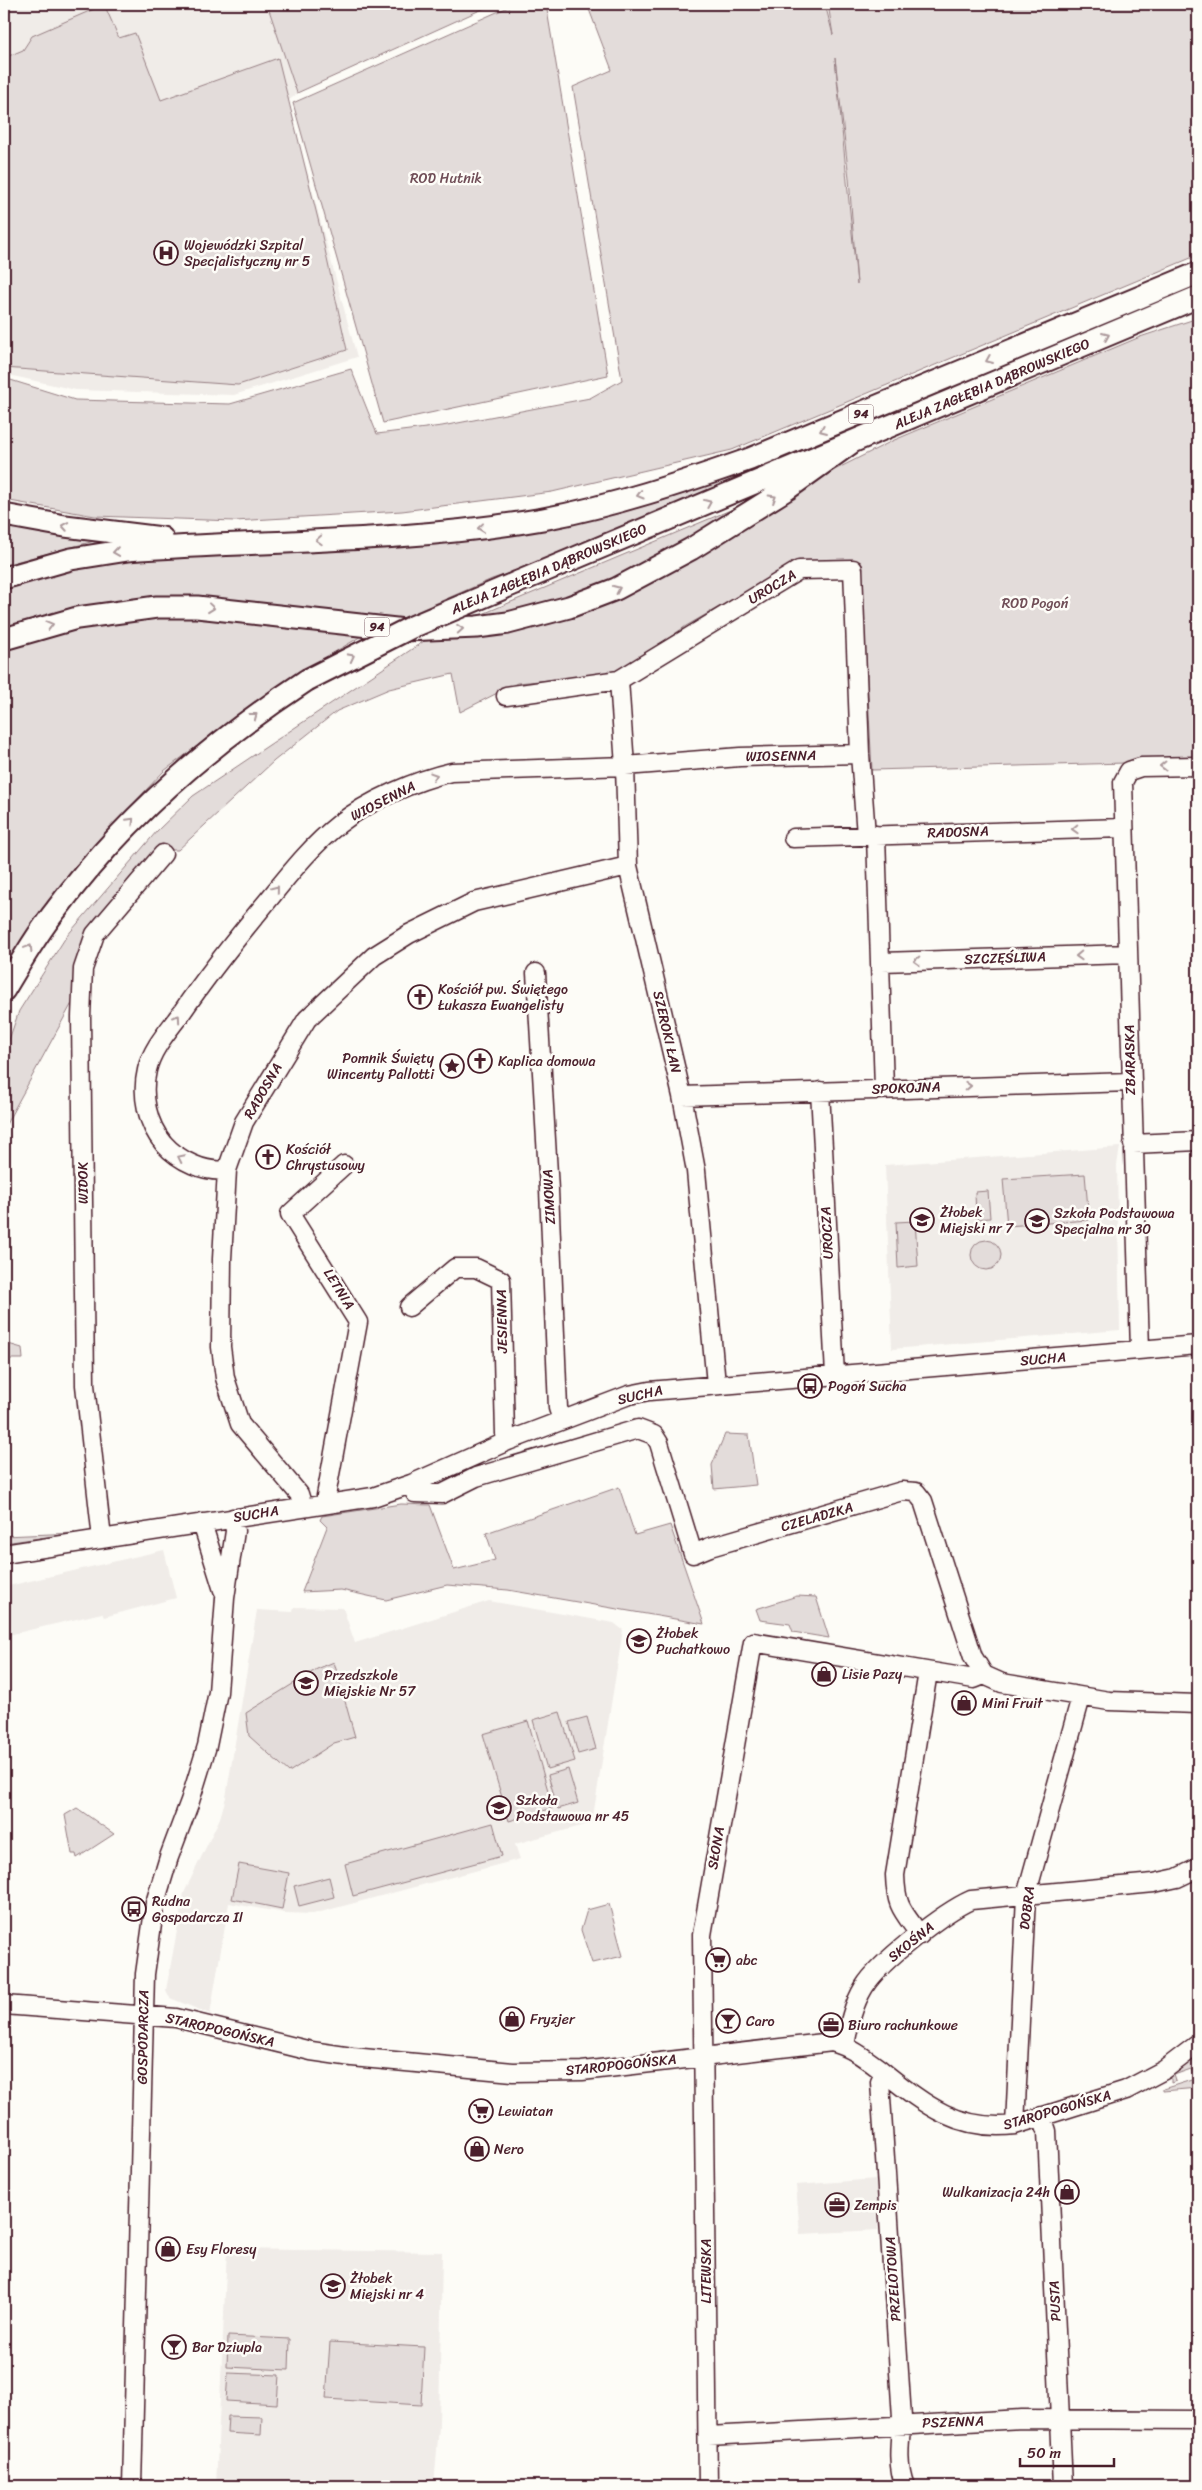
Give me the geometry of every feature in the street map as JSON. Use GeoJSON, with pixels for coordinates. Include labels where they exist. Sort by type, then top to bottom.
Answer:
{"type":"FeatureCollection","features":[{"type":"Feature","properties":{"kind":"main road"},"geometry":{"type":"LineString","coordinates":[[1154,291],[1198,265]]}},
{"type":"Feature","properties":{"kind":"main road","name":"ALEJA ZAGŁĘBIA DĄBROWSKIEGO"},"geometry":{"type":"LineString","coordinates":[[4,578],[71,559],[128,550],[480,528],[544,518],[622,500],[686,482],[750,459],[1198,273]]}},
{"type":"Feature","properties":{"kind":"main road","name":"ALEJA ZAGŁĘBIA DĄBROWSKIEGO"},"geometry":{"type":"LineString","coordinates":[[4,990],[54,911],[104,850],[139,812],[219,741],[308,680],[412,627],[1198,297]]}},
{"type":"Feature","properties":{"kind":"main road"},"geometry":{"type":"LineString","coordinates":[[1160,313],[1198,302]]}},
{"type":"Feature","properties":{"kind":"main road","name":"94"},"geometry":{"type":"LineString","coordinates":[[4,638],[77,618],[157,607],[197,607],[405,630],[468,628],[508,623],[560,610],[616,589],[690,549],[787,490],[851,443]]}},
{"type":"Feature","properties":{"kind":"main road","name":"94"},"geometry":{"type":"LineString","coordinates":[[4,515],[112,533],[235,544]]}},
{"type":"Feature","properties":{"kind":"street","name":"UROCZA"},"geometry":{"type":"LineString","coordinates":[[506,696],[619,680],[799,570],[853,569],[860,754],[871,835],[882,962],[884,1089]]}},
{"type":"Feature","properties":{"kind":"street","name":"SZEROKI ŁAN"},"geometry":{"type":"LineString","coordinates":[[619,680],[625,766],[628,866],[682,1096],[696,1171],[716,1384]]}},
{"type":"Feature","properties":{"kind":"street","name":"WIOSENNA"},"geometry":{"type":"LineString","coordinates":[[227,1170],[214,1172],[188,1162],[173,1154],[158,1137],[145,1104],[147,1070],[155,1050],[212,968],[302,858],[340,824],[358,812],[433,776],[452,772],[625,766],[740,757],[860,754]]}},
{"type":"Feature","properties":{"kind":"street","name":"ZBARASKA"},"geometry":{"type":"LineString","coordinates":[[1140,1350],[1123,782],[1129,771],[1141,767],[1198,766]]}},
{"type":"Feature","properties":{"kind":"street","name":"RADOSNA"},"geometry":{"type":"LineString","coordinates":[[793,838],[1123,828]]}},
{"type":"Feature","properties":{"kind":"street","name":"WIDOK"},"geometry":{"type":"LineString","coordinates":[[102,1539],[85,1385],[81,1026],[83,969],[95,934],[162,854]]}},
{"type":"Feature","properties":{"kind":"street","name":"RADOSNA"},"geometry":{"type":"LineString","coordinates":[[303,1507],[299,1494],[240,1424],[225,1378],[221,1347],[222,1259],[227,1170],[244,1122],[307,1019],[374,956],[409,934],[474,902],[628,866]]}},
{"type":"Feature","properties":{"kind":"street","name":"SZCZĘŚLIWA"},"geometry":{"type":"LineString","coordinates":[[882,962],[1128,954]]}},
{"type":"Feature","properties":{"kind":"street","name":"ZIMOWA"},"geometry":{"type":"LineString","coordinates":[[536,973],[549,1190],[558,1408],[562,1420]]}},
{"type":"Feature","properties":{"kind":"street","name":"SPOKOJNA"},"geometry":{"type":"LineString","coordinates":[[682,1096],[1131,1082]]}},
{"type":"Feature","properties":{"kind":"street","name":"UROCZA"},"geometry":{"type":"LineString","coordinates":[[820,1091],[835,1375]]}},
{"type":"Feature","properties":{"kind":"street"},"geometry":{"type":"LineString","coordinates":[[1133,1144],[1198,1141]]}},
{"type":"Feature","properties":{"kind":"street","name":"LETNIA"},"geometry":{"type":"LineString","coordinates":[[327,1504],[326,1496],[358,1322],[290,1214],[344,1165]]}},
{"type":"Feature","properties":{"kind":"street","name":"JESIENNA"},"geometry":{"type":"LineString","coordinates":[[409,1307],[455,1268],[476,1268],[501,1280],[505,1434],[508,1440]]}},
{"type":"Feature","properties":{"kind":"street","name":"SUCHA"},"geometry":{"type":"LineString","coordinates":[[4,1554],[373,1497],[411,1484],[508,1440],[629,1395],[716,1384],[1198,1345]]}},
{"type":"Feature","properties":{"kind":"street","name":"CZELADZKA"},"geometry":{"type":"LineString","coordinates":[[411,1484],[415,1493],[442,1494],[476,1477],[628,1430],[638,1429],[647,1431],[654,1435],[659,1443],[693,1554],[710,1547],[902,1491],[916,1492],[923,1501],[974,1657],[984,1675]]}},
{"type":"Feature","properties":{"kind":"street","name":"GOSPODARCZA"},"geometry":{"type":"LineString","coordinates":[[132,2486],[144,1974],[155,1903],[169,1857],[190,1801],[213,1720],[218,1692],[225,1598],[235,1531],[233,1518]]}},
{"type":"Feature","properties":{"kind":"street","name":"GOSPODARCZA"},"geometry":{"type":"LineString","coordinates":[[202,1523],[225,1598]]}},
{"type":"Feature","properties":{"kind":"street","name":"SŁONA"},"geometry":{"type":"LineString","coordinates":[[704,2057],[704,1922],[753,1642],[928,1672]]}},
{"type":"Feature","properties":{"kind":"street"},"geometry":{"type":"LineString","coordinates":[[920,1935],[900,1910],[895,1894],[895,1875],[928,1672],[974,1679],[984,1675],[1002,1683],[1081,1697],[1148,1703],[1198,1704]]}},
{"type":"Feature","properties":{"kind":"street","name":"DOBRA"},"geometry":{"type":"LineString","coordinates":[[1015,2125],[1026,1896],[1081,1697]]}},
{"type":"Feature","properties":{"kind":"street","name":"SKOŚNA"},"geometry":{"type":"LineString","coordinates":[[845,2045],[852,2012],[865,1986],[887,1960],[952,1909],[971,1900],[1154,1883],[1177,1878],[1198,1868]]}},
{"type":"Feature","properties":{"kind":"street","name":"STAROPOGOŃSKA"},"geometry":{"type":"LineString","coordinates":[[4,2005],[176,2018],[311,2051],[482,2070],[582,2071],[832,2042],[845,2045],[933,2109],[954,2120],[978,2126],[1015,2125],[1136,2086],[1164,2070],[1198,2044]]}},
{"type":"Feature","properties":{"kind":"street","name":"LITEWSKA"},"geometry":{"type":"LineString","coordinates":[[704,2057],[708,2486]]}},
{"type":"Feature","properties":{"kind":"street","name":"PRZELOTOWA"},"geometry":{"type":"LineString","coordinates":[[885,2073],[880,2082],[901,2424],[899,2434],[900,2461],[905,2486]]}},
{"type":"Feature","properties":{"kind":"street","name":"PUSTA"},"geometry":{"type":"LineString","coordinates":[[1042,2116],[1047,2131],[1063,2486]]}},
{"type":"Feature","properties":{"kind":"street","name":"PSZENNA"},"geometry":{"type":"LineString","coordinates":[[708,2436],[901,2424],[1060,2419],[1198,2420]]}},
{"type":"Feature","properties":{"kind":"shaded area","name":"Wojewódzki Szpital Specjalistyczny nr 5"},"geometry":{"type":"Polygon","coordinates":[[[4,4],[267,4],[297,94],[288,101],[357,357],[234,395],[76,390],[4,374],[4,4]]]}},
{"type":"Feature","properties":{"kind":"shaded area","name":"Szkoła Podstawowa Specjalna nr 30"},"geometry":{"type":"Polygon","coordinates":[[[1120,1147],[1117,1165],[1120,1330],[892,1349],[885,1165],[1120,1147]]]}},
{"type":"Feature","properties":{"kind":"shaded area"},"geometry":{"type":"Polygon","coordinates":[[[164,1550],[176,1598],[104,1617],[102,1613],[4,1636],[4,1587],[164,1550]]]}},
{"type":"Feature","properties":{"kind":"shaded area","name":"Szkoła Podstawowa nr 45"},"geometry":{"type":"Polygon","coordinates":[[[489,1601],[614,1623],[623,1630],[592,1823],[515,1844],[520,1859],[313,1914],[285,1913],[229,1903],[210,2014],[170,1998],[166,1990],[184,1893],[220,1818],[226,1797],[257,1610],[293,1612],[294,1607],[343,1608],[355,1643],[489,1601]]]}},
{"type":"Feature","properties":{"kind":"shaded area","name":"Zempis"},"geometry":{"type":"Polygon","coordinates":[[[876,2179],[878,2230],[800,2234],[796,2185],[876,2179]]]}},
{"type":"Feature","properties":{"kind":"shaded area"},"geometry":{"type":"Polygon","coordinates":[[[227,2249],[442,2252],[439,2426],[434,2486],[216,2486],[227,2249]]]}},
{"type":"Feature","properties":{"kind":"green space","name":"Wojewódzki Szpital Specjalistyczny nr 5"},"geometry":{"type":"Polygon","coordinates":[[[93,4],[104,4],[119,38],[135,33],[161,100],[278,58],[320,227],[347,350],[238,385],[4,368],[4,58],[23,50],[32,36],[94,9],[93,4]]]}},
{"type":"Feature","properties":{"kind":"green space"},"geometry":{"type":"Polygon","coordinates":[[[267,4],[489,4],[489,6],[297,93],[267,4]]]}},
{"type":"Feature","properties":{"kind":"green space","name":"ROD Hutnik"},"geometry":{"type":"Polygon","coordinates":[[[515,4],[546,4],[608,375],[383,423],[293,103],[515,4]]]}},
{"type":"Feature","properties":{"kind":"green space"},"geometry":{"type":"Polygon","coordinates":[[[587,4],[825,4],[833,35],[828,4],[1198,4],[1198,255],[732,450],[552,492],[402,511],[235,521],[95,516],[4,500],[4,378],[75,400],[230,404],[351,369],[377,434],[442,426],[590,398],[622,380],[573,87],[612,70],[587,4]],[[835,58],[857,284],[849,178],[835,58]]]}},
{"type":"Feature","properties":{"kind":"green space"},"geometry":{"type":"Polygon","coordinates":[[[1198,282],[1198,290],[557,557],[492,579],[393,622],[299,607],[220,602],[121,603],[94,605],[4,628],[4,587],[73,565],[563,524],[1198,282]]]}},
{"type":"Feature","properties":{"kind":"green space","name":"ROD Pogoń"},"geometry":{"type":"Polygon","coordinates":[[[1198,318],[1198,761],[872,770],[861,562],[792,565],[686,626],[617,674],[517,683],[460,712],[453,674],[389,689],[337,711],[274,761],[178,850],[157,850],[93,921],[79,960],[77,994],[4,1128],[4,1054],[19,1011],[66,937],[157,831],[193,796],[424,641],[513,632],[892,441],[1140,337],[1198,318]]]}},
{"type":"Feature","properties":{"kind":"green space"},"geometry":{"type":"Polygon","coordinates":[[[740,506],[629,579],[528,611],[473,618],[740,506]]]}},
{"type":"Feature","properties":{"kind":"green space"},"geometry":{"type":"Polygon","coordinates":[[[4,521],[102,539],[4,565],[4,521]]]}},
{"type":"Feature","properties":{"kind":"green space"},"geometry":{"type":"Polygon","coordinates":[[[156,614],[216,617],[363,635],[270,691],[164,771],[94,845],[44,907],[4,971],[4,647],[68,627],[156,614]]]}},
{"type":"Feature","properties":{"kind":"green space"},"geometry":{"type":"Polygon","coordinates":[[[1085,1174],[1089,1220],[1007,1226],[1003,1179],[1085,1174]]]}},
{"type":"Feature","properties":{"kind":"green space"},"geometry":{"type":"Polygon","coordinates":[[[988,1191],[990,1218],[976,1219],[975,1192],[988,1191]]]}},
{"type":"Feature","properties":{"kind":"green space"},"geometry":{"type":"Polygon","coordinates":[[[915,1221],[918,1266],[898,1268],[896,1222],[915,1221]]]}},
{"type":"Feature","properties":{"kind":"green space"},"geometry":{"type":"Polygon","coordinates":[[[986,1240],[996,1245],[1001,1255],[996,1265],[986,1270],[976,1265],[971,1255],[976,1245],[986,1240]]]}},
{"type":"Feature","properties":{"kind":"green space"},"geometry":{"type":"Polygon","coordinates":[[[4,1256],[5,1343],[22,1348],[23,1359],[4,1359],[4,1256]]]}},
{"type":"Feature","properties":{"kind":"green space"},"geometry":{"type":"Polygon","coordinates":[[[725,1434],[749,1435],[756,1485],[714,1489],[712,1465],[725,1434]]]}},
{"type":"Feature","properties":{"kind":"green space"},"geometry":{"type":"Polygon","coordinates":[[[619,1487],[635,1535],[670,1525],[704,1624],[508,1590],[447,1585],[386,1600],[341,1590],[302,1592],[327,1527],[320,1520],[322,1516],[401,1504],[430,1505],[454,1570],[495,1560],[486,1533],[619,1487]]]}},
{"type":"Feature","properties":{"kind":"green space"},"geometry":{"type":"Polygon","coordinates":[[[75,1533],[4,1543],[4,1536],[75,1533]]]}},
{"type":"Feature","properties":{"kind":"green space"},"geometry":{"type":"Polygon","coordinates":[[[797,1596],[816,1597],[829,1638],[793,1632],[790,1624],[760,1620],[756,1609],[797,1596]]]}},
{"type":"Feature","properties":{"kind":"green space"},"geometry":{"type":"Polygon","coordinates":[[[334,1662],[355,1737],[334,1743],[289,1772],[249,1736],[246,1713],[317,1669],[334,1662]]]}},
{"type":"Feature","properties":{"kind":"green space"},"geometry":{"type":"Polygon","coordinates":[[[560,1712],[575,1761],[547,1769],[533,1720],[560,1712]]]}},
{"type":"Feature","properties":{"kind":"green space"},"geometry":{"type":"Polygon","coordinates":[[[587,1717],[596,1749],[578,1754],[569,1722],[587,1717]]]}},
{"type":"Feature","properties":{"kind":"green space"},"geometry":{"type":"Polygon","coordinates":[[[528,1721],[553,1808],[509,1821],[483,1734],[528,1721]]]}},
{"type":"Feature","properties":{"kind":"green space"},"geometry":{"type":"Polygon","coordinates":[[[568,1769],[578,1803],[558,1809],[548,1775],[568,1769]]]}},
{"type":"Feature","properties":{"kind":"green space"},"geometry":{"type":"Polygon","coordinates":[[[77,1808],[114,1834],[77,1858],[76,1854],[72,1854],[65,1815],[77,1808]]]}},
{"type":"Feature","properties":{"kind":"green space"},"geometry":{"type":"Polygon","coordinates":[[[493,1823],[502,1856],[353,1896],[345,1864],[493,1823]]]}},
{"type":"Feature","properties":{"kind":"green space"},"geometry":{"type":"Polygon","coordinates":[[[239,1864],[289,1873],[282,1909],[232,1899],[239,1864]]]}},
{"type":"Feature","properties":{"kind":"green space"},"geometry":{"type":"Polygon","coordinates":[[[329,1877],[334,1897],[299,1906],[294,1886],[329,1877]]]}},
{"type":"Feature","properties":{"kind":"green space"},"geometry":{"type":"Polygon","coordinates":[[[609,1904],[623,1956],[592,1963],[581,1930],[587,1910],[609,1904]]]}},
{"type":"Feature","properties":{"kind":"green space"},"geometry":{"type":"Polygon","coordinates":[[[1198,2053],[1198,2074],[1194,2076],[1191,2069],[1174,2075],[1176,2081],[1171,2083],[1171,2074],[1198,2053]]]}},
{"type":"Feature","properties":{"kind":"green space"},"geometry":{"type":"Polygon","coordinates":[[[1198,2078],[1198,2088],[1163,2091],[1163,2089],[1198,2078]]]}},
{"type":"Feature","properties":{"kind":"green space"},"geometry":{"type":"Polygon","coordinates":[[[228,2336],[290,2339],[289,2370],[227,2367],[228,2336]]]}},
{"type":"Feature","properties":{"kind":"green space"},"geometry":{"type":"Polygon","coordinates":[[[330,2342],[424,2347],[421,2405],[326,2399],[330,2342]]]}},
{"type":"Feature","properties":{"kind":"green space"},"geometry":{"type":"Polygon","coordinates":[[[228,2373],[279,2375],[277,2404],[226,2401],[228,2373]]]}},
{"type":"Feature","properties":{"kind":"green space"},"geometry":{"type":"Polygon","coordinates":[[[228,2416],[262,2417],[261,2435],[227,2433],[228,2416]]]}},
{"type":"Feature","properties":{"kind":"place","name":"Wojewódzki Szpital Specjalistyczny nr 5"},"geometry":{"type":"Point","coordinates":[166,253]}},
{"type":"Feature","properties":{"kind":"place","name":"Kościół pw. Świętego Łukasza Ewangelisty"},"geometry":{"type":"Point","coordinates":[420,997]}},
{"type":"Feature","properties":{"kind":"place","name":"Kaplica domowa"},"geometry":{"type":"Point","coordinates":[480,1061]}},
{"type":"Feature","properties":{"kind":"place","name":"Pomnik Święty Wincenty Pallotti"},"geometry":{"type":"Point","coordinates":[452,1066]}},
{"type":"Feature","properties":{"kind":"place","name":"Kościół Chrystusowy"},"geometry":{"type":"Point","coordinates":[268,1157]}},
{"type":"Feature","properties":{"kind":"place","name":"Żłobek Miejski nr 7"},"geometry":{"type":"Point","coordinates":[922,1220]}},
{"type":"Feature","properties":{"kind":"place","name":"Szkoła Podstawowa Specjalna nr 30"},"geometry":{"type":"Point","coordinates":[1037,1221]}},
{"type":"Feature","properties":{"kind":"place","name":"Pogoń Sucha"},"geometry":{"type":"Point","coordinates":[810,1386]}},
{"type":"Feature","properties":{"kind":"place","name":"Żłobek Puchatkowo"},"geometry":{"type":"Point","coordinates":[639,1641]}},
{"type":"Feature","properties":{"kind":"place","name":"Lisie Pazy"},"geometry":{"type":"Point","coordinates":[824,1674]}},
{"type":"Feature","properties":{"kind":"place","name":"Przedszkole Miejskie Nr 57"},"geometry":{"type":"Point","coordinates":[306,1683]}},
{"type":"Feature","properties":{"kind":"place","name":"Mini Fruit"},"geometry":{"type":"Point","coordinates":[964,1703]}},
{"type":"Feature","properties":{"kind":"place","name":"Szkoła Podstawowa nr 45"},"geometry":{"type":"Point","coordinates":[499,1808]}},
{"type":"Feature","properties":{"kind":"place","name":"Rudna Gospodarcza II"},"geometry":{"type":"Point","coordinates":[134,1909]}},
{"type":"Feature","properties":{"kind":"place","name":"abc"},"geometry":{"type":"Point","coordinates":[718,1960]}},
{"type":"Feature","properties":{"kind":"place","name":"Fryzjer"},"geometry":{"type":"Point","coordinates":[512,2019]}},
{"type":"Feature","properties":{"kind":"place","name":"Caro"},"geometry":{"type":"Point","coordinates":[728,2021]}},
{"type":"Feature","properties":{"kind":"place","name":"Biuro rachunkowe"},"geometry":{"type":"Point","coordinates":[831,2025]}},
{"type":"Feature","properties":{"kind":"place","name":"Lewiatan"},"geometry":{"type":"Point","coordinates":[481,2111]}},
{"type":"Feature","properties":{"kind":"place","name":"Nero"},"geometry":{"type":"Point","coordinates":[477,2149]}},
{"type":"Feature","properties":{"kind":"place","name":"Wulkanizacja 24h"},"geometry":{"type":"Point","coordinates":[1067,2192]}},
{"type":"Feature","properties":{"kind":"place","name":"Zempis"},"geometry":{"type":"Point","coordinates":[837,2205]}},
{"type":"Feature","properties":{"kind":"place","name":"Esy Floresy"},"geometry":{"type":"Point","coordinates":[168,2249]}},
{"type":"Feature","properties":{"kind":"place","name":"Żłobek Miejski nr 4"},"geometry":{"type":"Point","coordinates":[333,2286]}},
{"type":"Feature","properties":{"kind":"place","name":"Bar Dziupla"},"geometry":{"type":"Point","coordinates":[174,2347]}}]}
